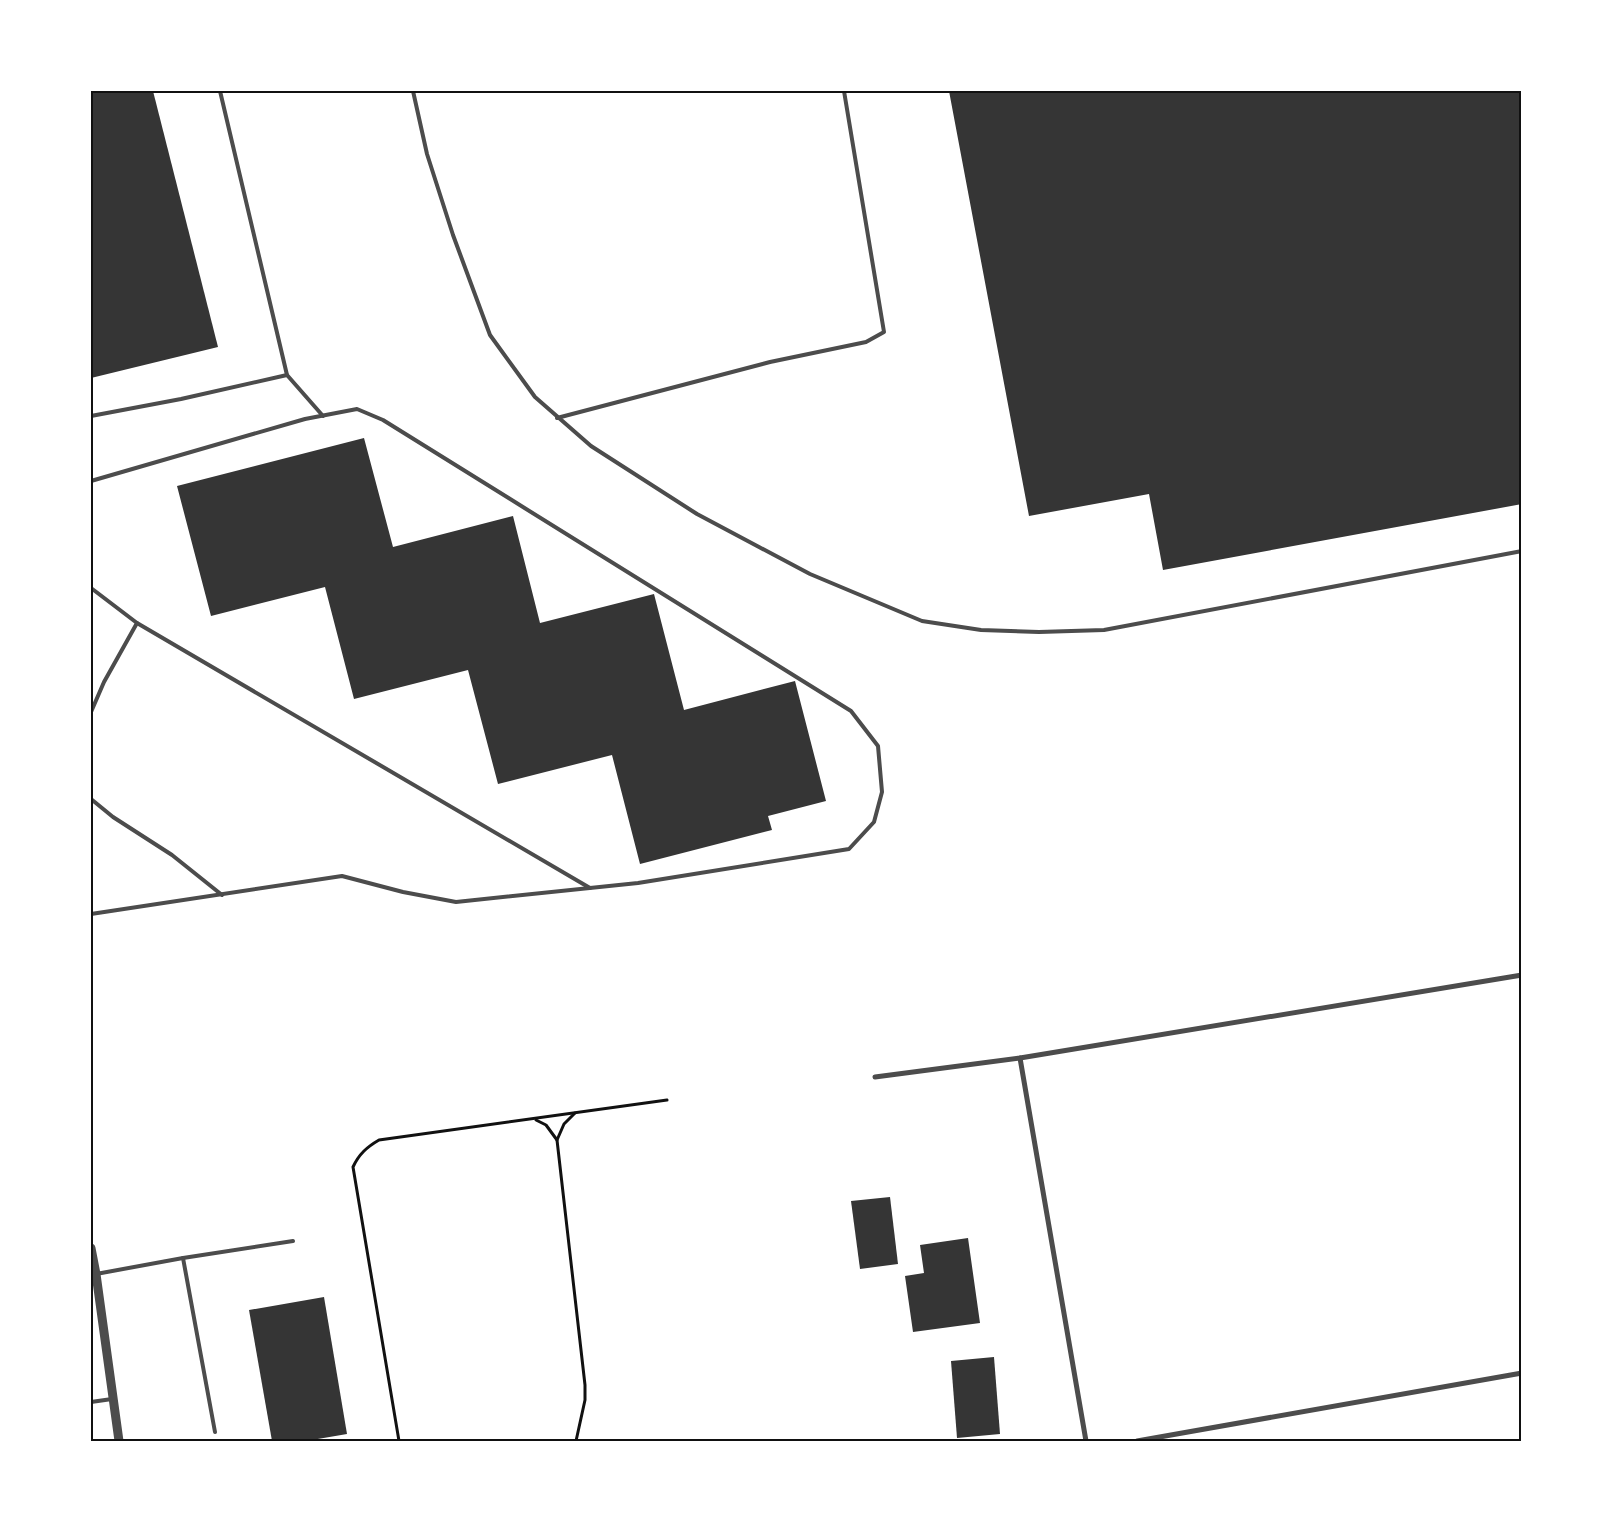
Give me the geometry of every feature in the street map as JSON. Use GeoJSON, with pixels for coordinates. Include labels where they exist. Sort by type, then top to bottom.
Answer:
{"type":"FeatureCollection","features":[{"type":"Feature","properties":{"kind":"street"},"geometry":{"type":"LineString","coordinates":[[875,1077],[1020,1058],[1522,975]]}},
{"type":"Feature","properties":{"kind":"street"},"geometry":{"type":"LineString","coordinates":[[1020,1058],[1086,1441]]}},
{"type":"Feature","properties":{"kind":"street"},"geometry":{"type":"LineString","coordinates":[[91,1248],[119,1441]]}},
{"type":"Feature","properties":{"kind":"street"},"geometry":{"type":"LineString","coordinates":[[1137,1441],[1522,1373]]}},
{"type":"Feature","properties":{"kind":"lane"},"geometry":{"type":"LineString","coordinates":[[220,91],[287,375],[323,416]]}},
{"type":"Feature","properties":{"kind":"lane"},"geometry":{"type":"LineString","coordinates":[[413,91],[426,154],[453,235],[490,335],[535,397],[591,446],[697,514],[810,574],[922,621],[981,630],[1039,632],[1104,630],[1522,552]]}},
{"type":"Feature","properties":{"kind":"lane"},"geometry":{"type":"LineString","coordinates":[[557,418],[770,362],[866,342],[884,332],[844,91]]}},
{"type":"Feature","properties":{"kind":"lane"},"geometry":{"type":"LineString","coordinates":[[91,416],[181,399],[287,375]]}},
{"type":"Feature","properties":{"kind":"lane"},"geometry":{"type":"LineString","coordinates":[[91,481],[304,419],[357,409],[383,420],[852,711],[878,746],[882,792],[874,822],[849,848],[638,882],[456,902],[403,892],[342,876],[91,914]]}},
{"type":"Feature","properties":{"kind":"lane"},"geometry":{"type":"LineString","coordinates":[[91,588],[137,623],[590,888]]}},
{"type":"Feature","properties":{"kind":"lane"},"geometry":{"type":"LineString","coordinates":[[91,712],[104,682],[137,623]]}},
{"type":"Feature","properties":{"kind":"lane"},"geometry":{"type":"LineString","coordinates":[[91,799],[113,817],[172,855],[222,895]]}},
{"type":"Feature","properties":{"kind":"lane"},"geometry":{"type":"LineString","coordinates":[[96,1274],[293,1241]]}},
{"type":"Feature","properties":{"kind":"lane"},"geometry":{"type":"LineString","coordinates":[[183,1258],[215,1432]]}},
{"type":"Feature","properties":{"kind":"lane"},"geometry":{"type":"LineString","coordinates":[[91,1402],[112,1398]]}},
{"type":"Feature","properties":{"kind":"path"},"geometry":{"type":"LineString","coordinates":[[399,1441],[353,1167],[357,1158],[367,1147],[379,1140],[667,1100]]}},
{"type":"Feature","properties":{"kind":"path"},"geometry":{"type":"LineString","coordinates":[[557,1140],[564,1124],[575,1113]]}},
{"type":"Feature","properties":{"kind":"path"},"geometry":{"type":"LineString","coordinates":[[535,1119],[546,1125],[557,1140],[585,1385],[585,1400],[576,1441]]}},
{"type":"Feature","properties":{"kind":"building"},"geometry":{"type":"Polygon","coordinates":[[[91,91],[153,91],[218,347],[91,378],[91,91]]]}},
{"type":"Feature","properties":{"kind":"building"},"geometry":{"type":"Polygon","coordinates":[[[949,91],[1522,91],[1522,504],[1163,570],[1149,494],[1029,516],[949,91]]]}},
{"type":"Feature","properties":{"kind":"building"},"geometry":{"type":"Polygon","coordinates":[[[364,438],[393,547],[513,516],[540,623],[654,594],[684,710],[795,681],[826,801],[768,816],[772,830],[640,864],[612,755],[498,784],[468,670],[354,699],[325,587],[211,616],[177,486],[364,438]]]}},
{"type":"Feature","properties":{"kind":"building"},"geometry":{"type":"Polygon","coordinates":[[[890,1197],[898,1264],[860,1269],[851,1201],[890,1197]]]}},
{"type":"Feature","properties":{"kind":"building"},"geometry":{"type":"Polygon","coordinates":[[[968,1238],[980,1323],[913,1332],[905,1276],[924,1273],[920,1245],[968,1238]]]}},
{"type":"Feature","properties":{"kind":"building"},"geometry":{"type":"Polygon","coordinates":[[[324,1297],[347,1434],[306,1441],[272,1441],[249,1310],[324,1297]]]}},
{"type":"Feature","properties":{"kind":"building"},"geometry":{"type":"Polygon","coordinates":[[[994,1357],[1000,1434],[957,1438],[951,1361],[994,1357]]]}}]}
